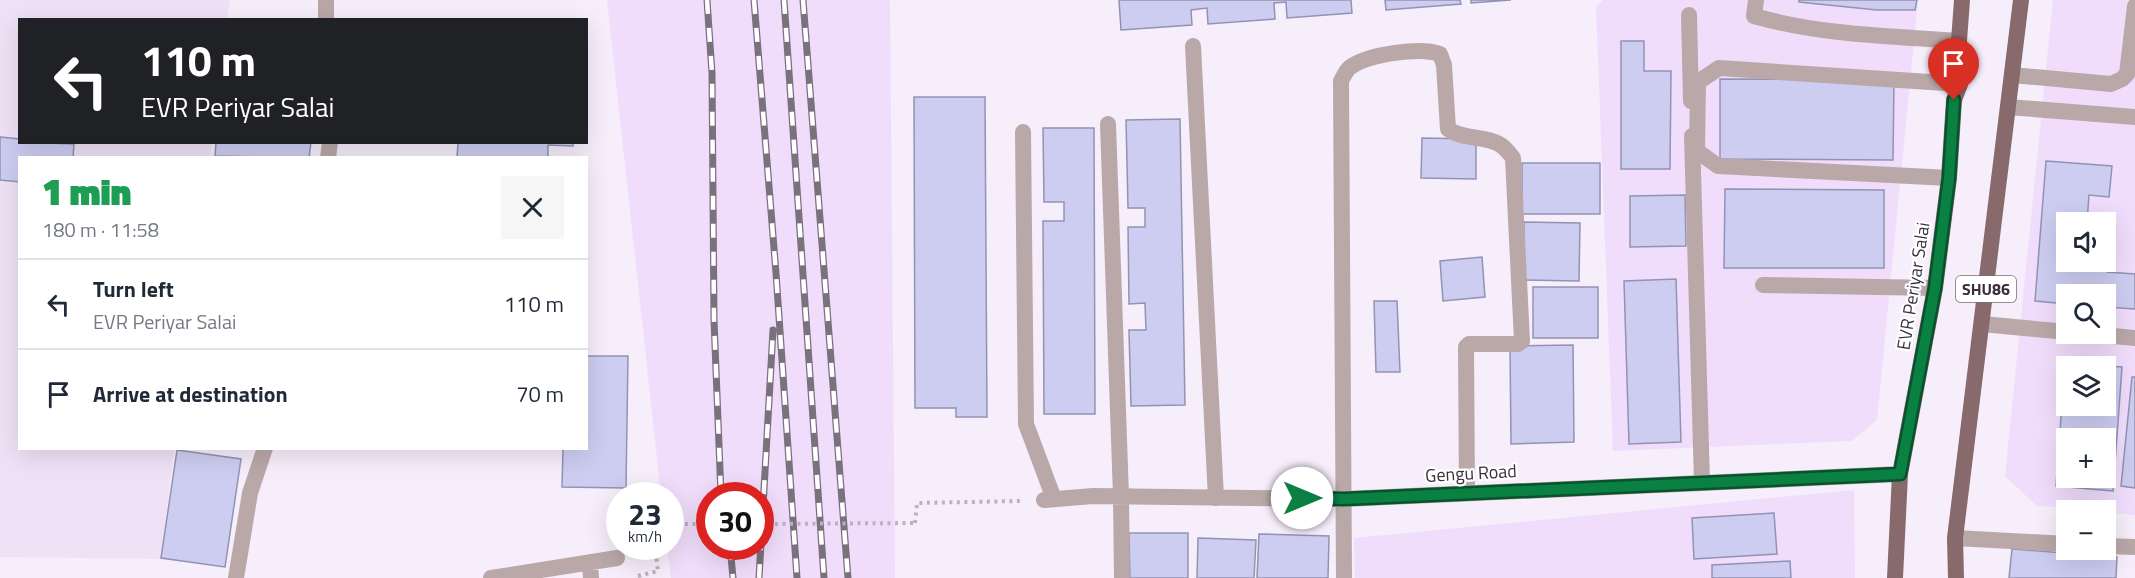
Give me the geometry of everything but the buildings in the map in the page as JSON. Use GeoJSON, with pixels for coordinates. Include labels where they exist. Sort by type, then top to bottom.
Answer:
{"type":"FeatureCollection","features":[{"type":"Feature","properties":{"kind":"main road","name":"EVR Periyar Salai"},"geometry":{"type":"LineString","coordinates":[[1895,578],[1900,474],[1935,288],[1949,178],[1954,100],[1960,84],[1959,41],[1962,0]]}},
{"type":"Feature","properties":{"kind":"main road","name":"SHU86"},"geometry":{"type":"LineString","coordinates":[[1956,578],[1955,538],[2021,0]]}},
{"type":"Feature","properties":{"kind":"street"},"geometry":{"type":"LineString","coordinates":[[326,0],[326,18]]}},
{"type":"Feature","properties":{"kind":"street"},"geometry":{"type":"LineString","coordinates":[[1756,0],[1754,16],[1783,24],[1850,33],[1959,41]]}},
{"type":"Feature","properties":{"kind":"street"},"geometry":{"type":"LineString","coordinates":[[2012,75],[2111,84],[2129,83],[2127,74],[2135,6]]}},
{"type":"Feature","properties":{"kind":"street"},"geometry":{"type":"LineString","coordinates":[[1689,15],[1702,483]]}},
{"type":"Feature","properties":{"kind":"street"},"geometry":{"type":"LineString","coordinates":[[1193,46],[1216,498]]}},
{"type":"Feature","properties":{"kind":"street"},"geometry":{"type":"LineString","coordinates":[[1344,578],[1341,81],[1349,67],[1365,59],[1422,50],[1440,54],[1444,65],[1448,129],[1455,134],[1493,141],[1502,145],[1513,158],[1522,341],[1518,344],[1469,344],[1466,347],[1467,493]]}},
{"type":"Feature","properties":{"kind":"street"},"geometry":{"type":"LineString","coordinates":[[1949,178],[1718,166],[1697,151],[1698,82],[1719,68],[1960,84]]}},
{"type":"Feature","properties":{"kind":"street"},"geometry":{"type":"LineString","coordinates":[[2008,107],[2135,117]]}},
{"type":"Feature","properties":{"kind":"street"},"geometry":{"type":"LineString","coordinates":[[1108,124],[1122,578]]}},
{"type":"Feature","properties":{"kind":"street"},"geometry":{"type":"LineString","coordinates":[[1023,132],[1026,424],[1049,500]]}},
{"type":"Feature","properties":{"kind":"street"},"geometry":{"type":"LineString","coordinates":[[1763,285],[1935,288]]}},
{"type":"Feature","properties":{"kind":"street"},"geometry":{"type":"LineString","coordinates":[[1982,324],[2056,331]]}},
{"type":"Feature","properties":{"kind":"street"},"geometry":{"type":"LineString","coordinates":[[2116,336],[2135,338]]}},
{"type":"Feature","properties":{"kind":"street"},"geometry":{"type":"LineString","coordinates":[[236,578],[250,493],[264,450]]}},
{"type":"Feature","properties":{"kind":"street","name":"Gengu Road"},"geometry":{"type":"LineString","coordinates":[[1049,500],[1093,496],[1344,499],[1900,474]]}},
{"type":"Feature","properties":{"kind":"street"},"geometry":{"type":"LineString","coordinates":[[1955,538],[2056,543]]}},
{"type":"Feature","properties":{"kind":"street"},"geometry":{"type":"LineString","coordinates":[[2116,546],[2135,547]]}},
{"type":"Feature","properties":{"kind":"street"},"geometry":{"type":"LineString","coordinates":[[491,578],[591,570],[613,560]]}},
{"type":"Feature","properties":{"kind":"path"},"geometry":{"type":"LineString","coordinates":[[774,524],[915,523],[918,503],[1049,500]]}},
{"type":"Feature","properties":{"kind":"path"},"geometry":{"type":"LineString","coordinates":[[636,576],[658,572],[657,560]]}},
{"type":"Feature","properties":{"kind":"shaded area"},"geometry":{"type":"Polygon","coordinates":[[[0,0],[230,0],[227,18],[18,18],[18,144],[212,144],[210,156],[18,156],[18,450],[174,450],[161,559],[0,557],[0,0]]]}},
{"type":"Feature","properties":{"kind":"shaded area"},"geometry":{"type":"Polygon","coordinates":[[[607,0],[890,0],[895,578],[671,578],[669,560],[684,560],[684,482],[660,482],[607,0]]]}},
{"type":"Feature","properties":{"kind":"shaded area"},"geometry":{"type":"Polygon","coordinates":[[[1603,0],[1918,0],[1877,420],[1852,441],[1613,451],[1596,7],[1603,0]]]}},
{"type":"Feature","properties":{"kind":"shaded area"},"geometry":{"type":"Polygon","coordinates":[[[2053,0],[2135,0],[2135,515],[2116,513],[2116,500],[2056,500],[2056,507],[2037,506],[2005,476],[2053,0]]]}},
{"type":"Feature","properties":{"kind":"shaded area"},"geometry":{"type":"Polygon","coordinates":[[[1854,490],[1855,578],[1355,578],[1354,538],[1854,490]]]}},
{"type":"Feature","properties":{"kind":"railway"},"geometry":{"type":"LineString","coordinates":[[707,0],[712,73],[714,320],[720,482]]}},
{"type":"Feature","properties":{"kind":"railway"},"geometry":{"type":"LineString","coordinates":[[754,0],[797,578]]}},
{"type":"Feature","properties":{"kind":"railway"},"geometry":{"type":"LineString","coordinates":[[784,0],[824,578]]}},
{"type":"Feature","properties":{"kind":"railway"},"geometry":{"type":"LineString","coordinates":[[803,0],[848,578]]}},
{"type":"Feature","properties":{"kind":"railway"},"geometry":{"type":"LineString","coordinates":[[759,578],[773,330]]}},
{"type":"Feature","properties":{"kind":"railway"},"geometry":{"type":"LineString","coordinates":[[731,560],[733,578]]}},
{"type":"Feature","properties":{"kind":"route"},"geometry":{"type":"LineString","coordinates":[[1302,498],[1344,499],[1900,474],[1935,288],[1949,178],[1954,100]]}}]}
